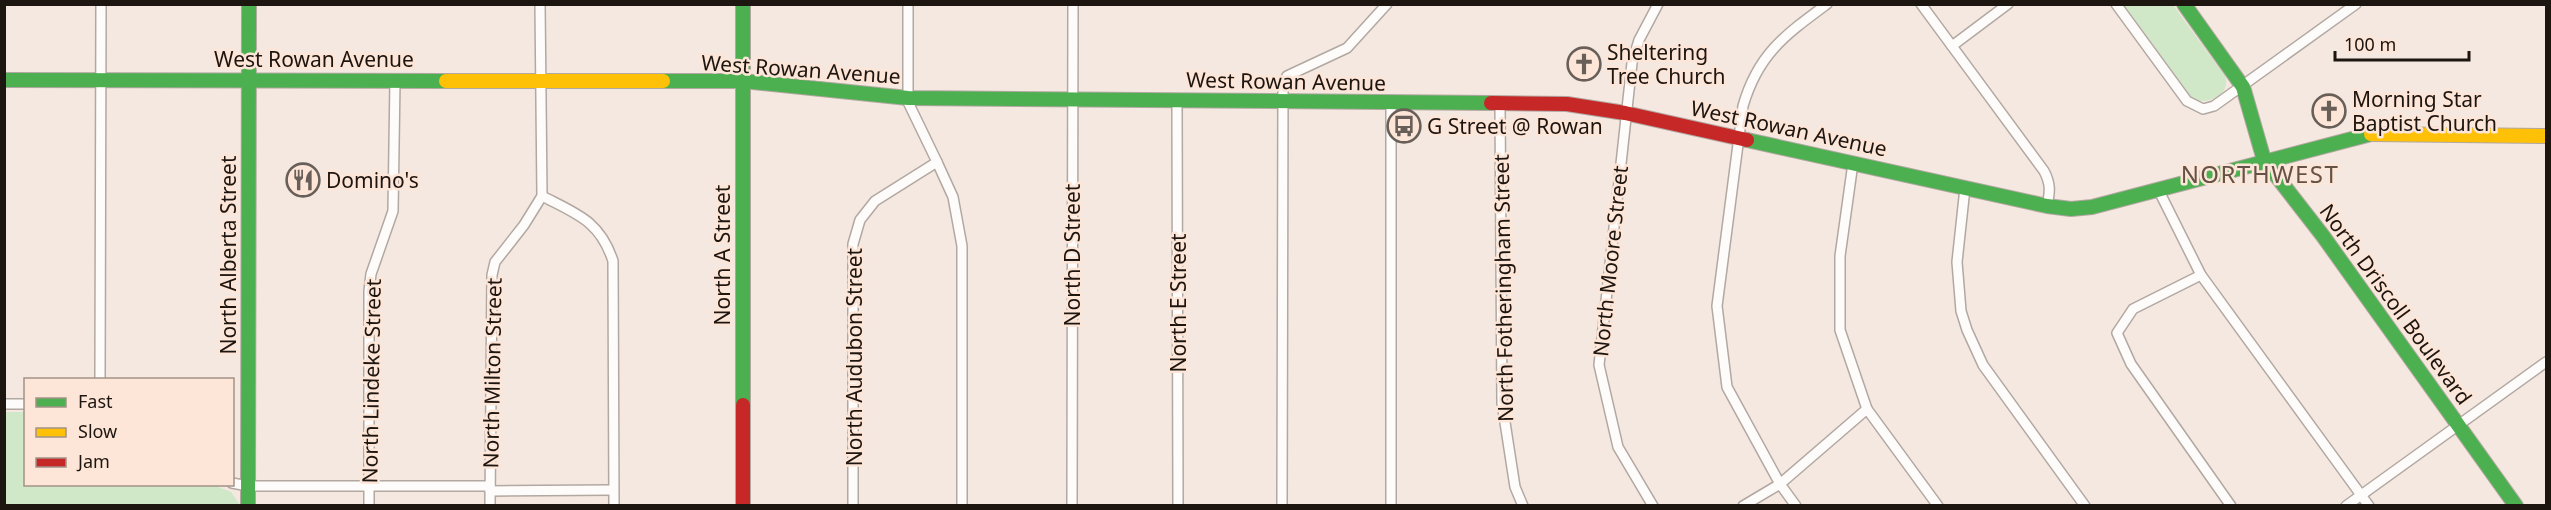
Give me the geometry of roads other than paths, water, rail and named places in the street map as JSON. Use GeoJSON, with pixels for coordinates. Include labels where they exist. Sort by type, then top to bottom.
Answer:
{"type":"FeatureCollection","features":[{"type":"Feature","properties":{"kind":"street"},"geometry":{"type":"LineString","coordinates":[[100,378],[101,4]]}},
{"type":"Feature","properties":{"kind":"street","name":"North Alberta Street"},"geometry":{"type":"LineString","coordinates":[[248,506],[249,4]]}},
{"type":"Feature","properties":{"kind":"street"},"geometry":{"type":"LineString","coordinates":[[540,4],[539,81],[542,196],[590,222],[602,235],[613,261],[614,506]]}},
{"type":"Feature","properties":{"kind":"street","name":"North A Street"},"geometry":{"type":"LineString","coordinates":[[743,4],[743,506]]}},
{"type":"Feature","properties":{"kind":"street"},"geometry":{"type":"LineString","coordinates":[[908,4],[908,106],[953,196],[962,246],[962,506]]}},
{"type":"Feature","properties":{"kind":"street","name":"North D Street"},"geometry":{"type":"LineString","coordinates":[[1072,4],[1072,506]]}},
{"type":"Feature","properties":{"kind":"street"},"geometry":{"type":"LineString","coordinates":[[1282,506],[1283,85],[1287,76],[1347,48],[1387,4]]}},
{"type":"Feature","properties":{"kind":"street","name":"North Moore Street"},"geometry":{"type":"LineString","coordinates":[[1653,506],[1618,447],[1599,365],[1632,63],[1639,40],[1658,4]]}},
{"type":"Feature","properties":{"kind":"street"},"geometry":{"type":"LineString","coordinates":[[1796,506],[1780,484],[1727,387],[1717,306],[1739,138],[1749,85],[1760,65],[1787,34],[1827,4]]}},
{"type":"Feature","properties":{"kind":"street"},"geometry":{"type":"LineString","coordinates":[[1921,4],[2044,171],[2049,180],[2050,191],[2047,206]]}},
{"type":"Feature","properties":{"kind":"street"},"geometry":{"type":"LineString","coordinates":[[1952,46],[2008,4]]}},
{"type":"Feature","properties":{"kind":"street"},"geometry":{"type":"LineString","coordinates":[[2116,4],[2193,106],[2203,109],[2214,106],[2243,87],[2356,4]]}},
{"type":"Feature","properties":{"kind":"street","name":"North Driscoll Boulevard"},"geometry":{"type":"LineString","coordinates":[[2184,4],[2243,87],[2264,160],[2329,245],[2516,506]]}},
{"type":"Feature","properties":{"kind":"street","name":"West Rowan Avenue"},"geometry":{"type":"LineString","coordinates":[[4,80],[743,81],[908,98],[1567,104],[1625,113],[2047,206],[2072,209],[2092,207],[2369,134],[2547,136]]}},
{"type":"Feature","properties":{"kind":"street","name":"North Lindeke Street"},"geometry":{"type":"LineString","coordinates":[[369,506],[369,291],[371,274],[393,211],[394,80]]}},
{"type":"Feature","properties":{"kind":"street","name":"North E Street"},"geometry":{"type":"LineString","coordinates":[[1177,100],[1178,506]]}},
{"type":"Feature","properties":{"kind":"street"},"geometry":{"type":"LineString","coordinates":[[1391,103],[1391,506]]}},
{"type":"Feature","properties":{"kind":"street","name":"North Fotheringham Street"},"geometry":{"type":"LineString","coordinates":[[1500,104],[1502,403],[1515,487],[1523,506]]}},
{"type":"Feature","properties":{"kind":"street","name":"North Audubon Street"},"geometry":{"type":"LineString","coordinates":[[853,506],[853,244],[860,220],[875,201],[938,162]]}},
{"type":"Feature","properties":{"kind":"street"},"geometry":{"type":"LineString","coordinates":[[1853,163],[1840,256],[1840,330],[1867,409],[1938,506]]}},
{"type":"Feature","properties":{"kind":"street"},"geometry":{"type":"LineString","coordinates":[[1965,188],[1957,262],[1961,310],[1967,330],[1983,364],[2085,506]]}},
{"type":"Feature","properties":{"kind":"street"},"geometry":{"type":"LineString","coordinates":[[2158,189],[2201,275],[2369,506]]}},
{"type":"Feature","properties":{"kind":"street","name":"North Milton Street"},"geometry":{"type":"LineString","coordinates":[[490,506],[492,275],[495,262],[524,225],[542,196]]}},
{"type":"Feature","properties":{"kind":"street"},"geometry":{"type":"LineString","coordinates":[[2201,275],[2133,309],[2117,333],[2131,364],[2231,506]]}},
{"type":"Feature","properties":{"kind":"street"},"geometry":{"type":"LineString","coordinates":[[2346,506],[2457,424],[2547,362]]}},
{"type":"Feature","properties":{"kind":"street"},"geometry":{"type":"LineString","coordinates":[[4,404],[24,404]]}},
{"type":"Feature","properties":{"kind":"street"},"geometry":{"type":"LineString","coordinates":[[1743,506],[1780,484],[1867,409]]}},
{"type":"Feature","properties":{"kind":"street"},"geometry":{"type":"LineString","coordinates":[[234,483],[248,486],[613,490]]}},
{"type":"Feature","properties":{"kind":"place","name":"Sheltering Tree Church"},"geometry":{"type":"Point","coordinates":[1584,64]}},
{"type":"Feature","properties":{"kind":"place","name":"Morning Star Baptist Church"},"geometry":{"type":"Point","coordinates":[2329,111]}},
{"type":"Feature","properties":{"kind":"place","name":"G Street @ Rowan"},"geometry":{"type":"Point","coordinates":[1404,126]}},
{"type":"Feature","properties":{"kind":"place","name":"Domino's"},"geometry":{"type":"Point","coordinates":[303,180]}},
{"type":"Feature","properties":{"kind":"district","name":"NORTHWEST"},"geometry":{"type":"Point","coordinates":[2260,173]}}]}
